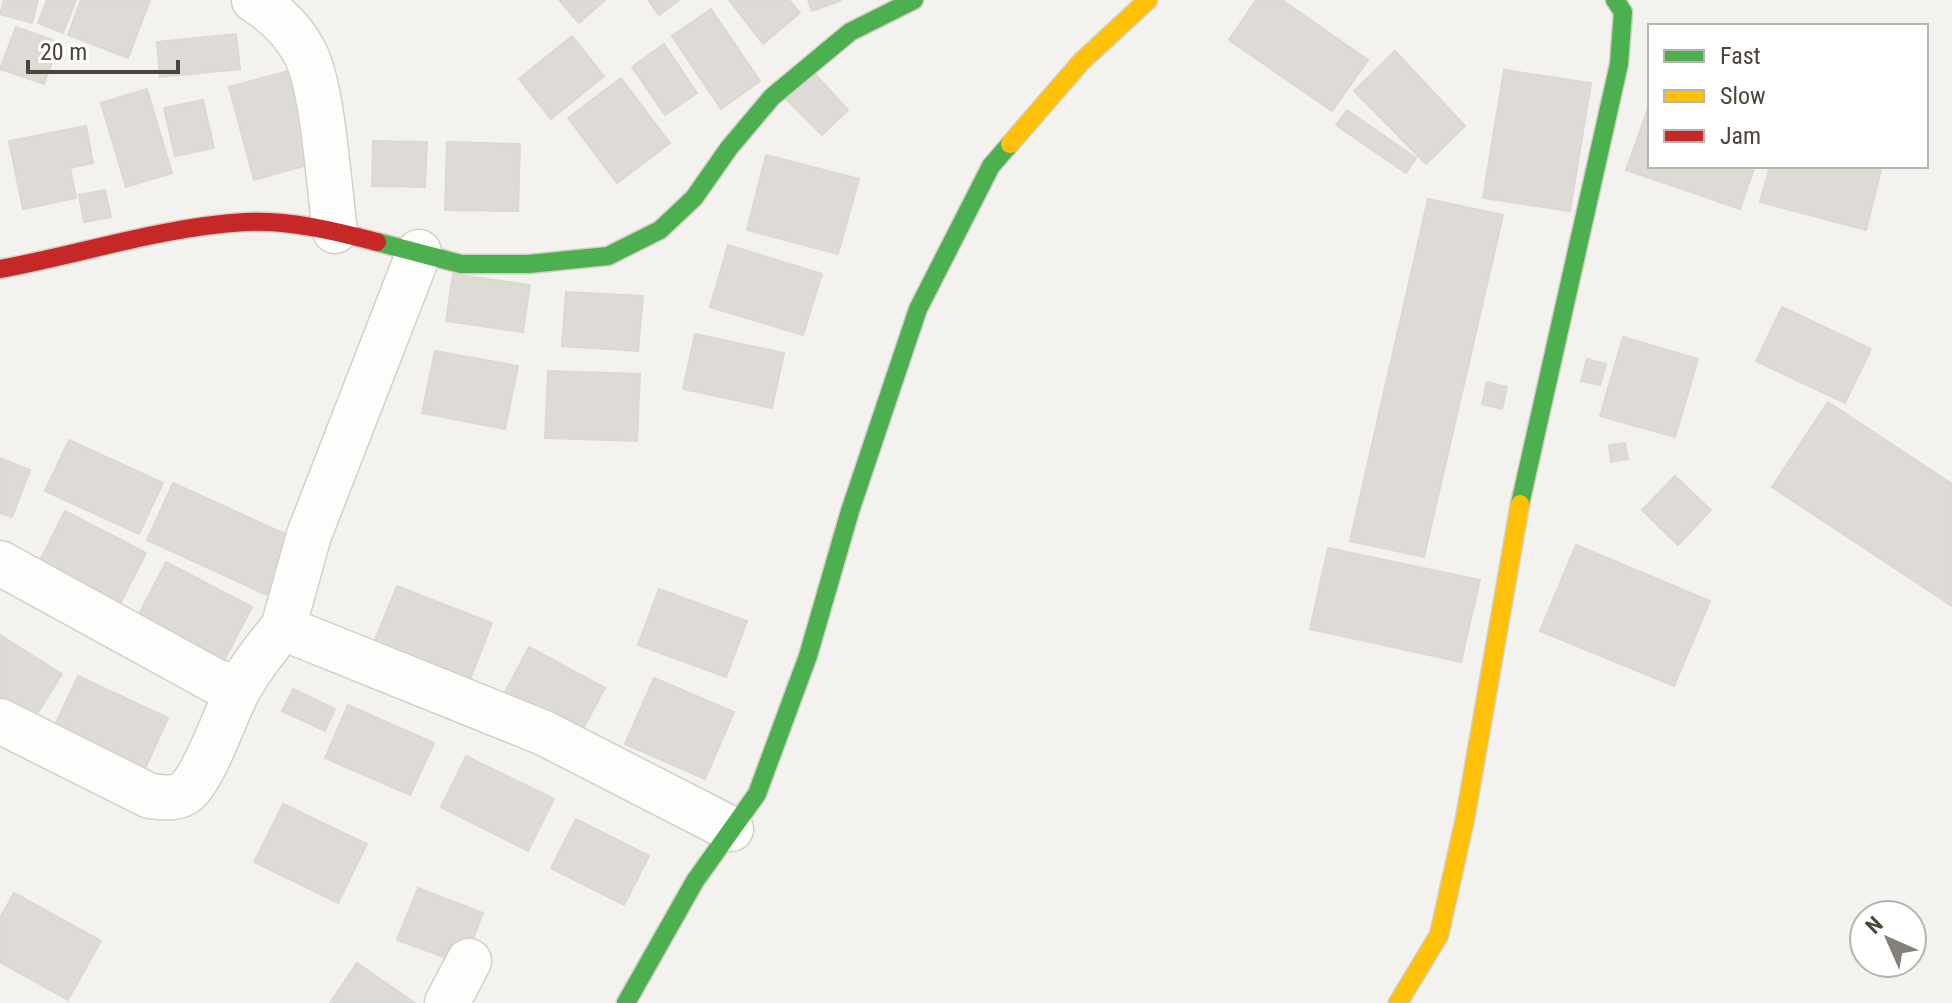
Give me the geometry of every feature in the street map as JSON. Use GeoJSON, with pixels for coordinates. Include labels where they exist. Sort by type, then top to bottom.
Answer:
{"type":"FeatureCollection","features":[{"type":"Feature","properties":{"kind":"street"},"geometry":{"type":"LineString","coordinates":[[254,0],[277,14],[306,54],[319,110],[335,231]]}},
{"type":"Feature","properties":{"kind":"street"},"geometry":{"type":"LineString","coordinates":[[0,269],[84,253],[156,234],[247,222],[335,231],[461,264],[529,264],[608,256],[660,230],[694,198],[729,148],[772,97],[850,32],[914,0]]}},
{"type":"Feature","properties":{"kind":"street"},"geometry":{"type":"LineString","coordinates":[[626,1003],[695,881],[757,794],[808,656],[850,511],[918,309],[991,166],[1081,62],[1148,0]]}},
{"type":"Feature","properties":{"kind":"street"},"geometry":{"type":"LineString","coordinates":[[1398,1003],[1439,935],[1465,819],[1510,549],[1619,64],[1623,12],[1615,0]]}},
{"type":"Feature","properties":{"kind":"street"},"geometry":{"type":"LineString","coordinates":[[0,721],[150,796],[172,798],[186,792],[196,778],[239,689],[263,651],[283,628],[309,535],[419,252]]}},
{"type":"Feature","properties":{"kind":"street"},"geometry":{"type":"LineString","coordinates":[[0,563],[215,681],[239,689]]}},
{"type":"Feature","properties":{"kind":"street"},"geometry":{"type":"LineString","coordinates":[[283,628],[544,733],[731,829]]}},
{"type":"Feature","properties":{"kind":"street"},"geometry":{"type":"LineString","coordinates":[[447,1003],[469,961]]}},
{"type":"Feature","properties":{"kind":"building"},"geometry":{"type":"Polygon","coordinates":[[[4,0],[38,0],[32,23],[0,14],[4,0]]]}},
{"type":"Feature","properties":{"kind":"building"},"geometry":{"type":"Polygon","coordinates":[[[47,0],[76,0],[63,33],[38,23],[47,0]]]}},
{"type":"Feature","properties":{"kind":"building"},"geometry":{"type":"Polygon","coordinates":[[[81,0],[150,0],[128,58],[68,35],[81,0]]]}},
{"type":"Feature","properties":{"kind":"building"},"geometry":{"type":"Polygon","coordinates":[[[559,0],[605,0],[579,23],[559,0]]]}},
{"type":"Feature","properties":{"kind":"building"},"geometry":{"type":"Polygon","coordinates":[[[648,0],[679,0],[659,15],[648,0]]]}},
{"type":"Feature","properties":{"kind":"building"},"geometry":{"type":"Polygon","coordinates":[[[729,0],[789,0],[800,13],[763,44],[729,0]]]}},
{"type":"Feature","properties":{"kind":"building"},"geometry":{"type":"Polygon","coordinates":[[[808,0],[842,0],[812,11],[808,0]]]}},
{"type":"Feature","properties":{"kind":"building"},"geometry":{"type":"Polygon","coordinates":[[[1256,0],[1282,0],[1368,60],[1332,111],[1229,40],[1256,0]]]}},
{"type":"Feature","properties":{"kind":"building"},"geometry":{"type":"Polygon","coordinates":[[[711,9],[760,81],[721,109],[672,36],[711,9]]]}},
{"type":"Feature","properties":{"kind":"building"},"geometry":{"type":"Polygon","coordinates":[[[16,27],[59,42],[44,84],[0,69],[16,27]]]}},
{"type":"Feature","properties":{"kind":"building"},"geometry":{"type":"Polygon","coordinates":[[[236,34],[240,69],[160,77],[157,42],[236,34]]]}},
{"type":"Feature","properties":{"kind":"building"},"geometry":{"type":"Polygon","coordinates":[[[572,36],[604,76],[551,119],[519,79],[572,36]]]}},
{"type":"Feature","properties":{"kind":"building"},"geometry":{"type":"Polygon","coordinates":[[[664,44],[697,93],[665,115],[632,67],[664,44]]]}},
{"type":"Feature","properties":{"kind":"building"},"geometry":{"type":"Polygon","coordinates":[[[1395,51],[1465,126],[1426,164],[1354,91],[1395,51]]]}},
{"type":"Feature","properties":{"kind":"building"},"geometry":{"type":"Polygon","coordinates":[[[1504,70],[1591,83],[1570,211],[1483,198],[1504,70]]]}},
{"type":"Feature","properties":{"kind":"building"},"geometry":{"type":"Polygon","coordinates":[[[288,71],[314,163],[254,180],[229,87],[288,71]]]}},
{"type":"Feature","properties":{"kind":"building"},"geometry":{"type":"Polygon","coordinates":[[[813,72],[848,110],[822,135],[785,98],[813,72]]]}},
{"type":"Feature","properties":{"kind":"building"},"geometry":{"type":"Polygon","coordinates":[[[621,78],[670,143],[617,183],[568,118],[621,78]]]}},
{"type":"Feature","properties":{"kind":"building"},"geometry":{"type":"Polygon","coordinates":[[[147,89],[172,173],[126,187],[101,103],[147,89]]]}},
{"type":"Feature","properties":{"kind":"building"},"geometry":{"type":"Polygon","coordinates":[[[203,100],[214,148],[175,156],[164,108],[203,100]]]}},
{"type":"Feature","properties":{"kind":"building"},"geometry":{"type":"Polygon","coordinates":[[[1648,109],[1648,168],[1754,168],[1740,209],[1626,170],[1648,109]]]}},
{"type":"Feature","properties":{"kind":"building"},"geometry":{"type":"Polygon","coordinates":[[[1347,110],[1416,158],[1406,173],[1336,125],[1347,110]]]}},
{"type":"Feature","properties":{"kind":"building"},"geometry":{"type":"Polygon","coordinates":[[[86,126],[93,163],[70,168],[76,198],[23,209],[9,141],[86,126]]]}},
{"type":"Feature","properties":{"kind":"building"},"geometry":{"type":"Polygon","coordinates":[[[373,141],[427,142],[425,187],[372,186],[373,141]]]}},
{"type":"Feature","properties":{"kind":"building"},"geometry":{"type":"Polygon","coordinates":[[[447,142],[520,144],[518,211],[445,210],[447,142]]]}},
{"type":"Feature","properties":{"kind":"building"},"geometry":{"type":"Polygon","coordinates":[[[766,155],[859,179],[838,254],[747,230],[766,155]]]}},
{"type":"Feature","properties":{"kind":"building"},"geometry":{"type":"Polygon","coordinates":[[[1769,168],[1882,168],[1866,230],[1760,202],[1769,168]]]}},
{"type":"Feature","properties":{"kind":"building"},"geometry":{"type":"Polygon","coordinates":[[[105,190],[111,217],[84,222],[79,195],[105,190]]]}},
{"type":"Feature","properties":{"kind":"building"},"geometry":{"type":"Polygon","coordinates":[[[1428,199],[1503,215],[1424,557],[1350,541],[1428,199]]]}},
{"type":"Feature","properties":{"kind":"building"},"geometry":{"type":"Polygon","coordinates":[[[728,245],[822,274],[803,335],[710,307],[728,245]]]}},
{"type":"Feature","properties":{"kind":"building"},"geometry":{"type":"Polygon","coordinates":[[[453,274],[530,285],[523,332],[446,321],[453,274]]]}},
{"type":"Feature","properties":{"kind":"building"},"geometry":{"type":"Polygon","coordinates":[[[566,292],[643,296],[638,351],[562,346],[566,292]]]}},
{"type":"Feature","properties":{"kind":"building"},"geometry":{"type":"Polygon","coordinates":[[[1782,307],[1871,349],[1845,403],[1756,361],[1782,307]]]}},
{"type":"Feature","properties":{"kind":"building"},"geometry":{"type":"Polygon","coordinates":[[[695,334],[784,353],[772,408],[683,389],[695,334]]]}},
{"type":"Feature","properties":{"kind":"building"},"geometry":{"type":"Polygon","coordinates":[[[1623,337],[1698,359],[1675,437],[1600,416],[1623,337]]]}},
{"type":"Feature","properties":{"kind":"building"},"geometry":{"type":"Polygon","coordinates":[[[435,351],[518,366],[505,429],[422,413],[435,351]]]}},
{"type":"Feature","properties":{"kind":"building"},"geometry":{"type":"Polygon","coordinates":[[[1587,359],[1606,364],[1600,385],[1581,381],[1587,359]]]}},
{"type":"Feature","properties":{"kind":"building"},"geometry":{"type":"Polygon","coordinates":[[[548,371],[640,374],[637,441],[545,438],[548,371]]]}},
{"type":"Feature","properties":{"kind":"building"},"geometry":{"type":"Polygon","coordinates":[[[1487,382],[1507,387],[1502,409],[1482,404],[1487,382]]]}},
{"type":"Feature","properties":{"kind":"building"},"geometry":{"type":"Polygon","coordinates":[[[1828,402],[1952,484],[1952,606],[1772,487],[1828,402]]]}},
{"type":"Feature","properties":{"kind":"building"},"geometry":{"type":"Polygon","coordinates":[[[69,440],[163,483],[139,534],[45,491],[69,440]]]}},
{"type":"Feature","properties":{"kind":"building"},"geometry":{"type":"Polygon","coordinates":[[[1625,443],[1628,459],[1611,462],[1609,445],[1625,443]]]}},
{"type":"Feature","properties":{"kind":"building"},"geometry":{"type":"Polygon","coordinates":[[[0,458],[30,470],[12,517],[0,513],[0,458]]]}},
{"type":"Feature","properties":{"kind":"building"},"geometry":{"type":"Polygon","coordinates":[[[1675,476],[1711,510],[1678,545],[1642,510],[1675,476]]]}},
{"type":"Feature","properties":{"kind":"building"},"geometry":{"type":"Polygon","coordinates":[[[173,483],[294,538],[267,595],[147,540],[173,483]]]}},
{"type":"Feature","properties":{"kind":"building"},"geometry":{"type":"Polygon","coordinates":[[[65,511],[146,553],[115,614],[33,574],[65,511]]]}},
{"type":"Feature","properties":{"kind":"building"},"geometry":{"type":"Polygon","coordinates":[[[1576,545],[1710,601],[1674,686],[1540,631],[1576,545]]]}},
{"type":"Feature","properties":{"kind":"building"},"geometry":{"type":"Polygon","coordinates":[[[1328,548],[1480,580],[1461,662],[1310,629],[1328,548]]]}},
{"type":"Feature","properties":{"kind":"building"},"geometry":{"type":"Polygon","coordinates":[[[166,562],[252,607],[224,661],[138,616],[166,562]]]}},
{"type":"Feature","properties":{"kind":"building"},"geometry":{"type":"Polygon","coordinates":[[[397,586],[492,623],[469,682],[373,645],[397,586]]]}},
{"type":"Feature","properties":{"kind":"building"},"geometry":{"type":"Polygon","coordinates":[[[659,589],[747,621],[726,677],[638,645],[659,589]]]}},
{"type":"Feature","properties":{"kind":"building"},"geometry":{"type":"Polygon","coordinates":[[[0,635],[62,674],[32,722],[0,701],[0,635]]]}},
{"type":"Feature","properties":{"kind":"building"},"geometry":{"type":"Polygon","coordinates":[[[529,647],[605,688],[581,733],[505,692],[529,647]]]}},
{"type":"Feature","properties":{"kind":"building"},"geometry":{"type":"Polygon","coordinates":[[[78,676],[168,718],[145,769],[54,727],[78,676]]]}},
{"type":"Feature","properties":{"kind":"building"},"geometry":{"type":"Polygon","coordinates":[[[654,678],[734,712],[705,779],[625,744],[654,678]]]}},
{"type":"Feature","properties":{"kind":"building"},"geometry":{"type":"Polygon","coordinates":[[[293,689],[335,709],[325,731],[282,711],[293,689]]]}},
{"type":"Feature","properties":{"kind":"building"},"geometry":{"type":"Polygon","coordinates":[[[348,705],[434,743],[410,795],[325,758],[348,705]]]}},
{"type":"Feature","properties":{"kind":"building"},"geometry":{"type":"Polygon","coordinates":[[[466,756],[554,799],[528,851],[441,807],[466,756]]]}},
{"type":"Feature","properties":{"kind":"building"},"geometry":{"type":"Polygon","coordinates":[[[283,804],[367,844],[338,903],[254,862],[283,804]]]}},
{"type":"Feature","properties":{"kind":"building"},"geometry":{"type":"Polygon","coordinates":[[[576,819],[649,856],[624,905],[551,868],[576,819]]]}},
{"type":"Feature","properties":{"kind":"building"},"geometry":{"type":"Polygon","coordinates":[[[418,888],[483,913],[463,964],[397,940],[418,888]]]}},
{"type":"Feature","properties":{"kind":"building"},"geometry":{"type":"Polygon","coordinates":[[[14,893],[101,941],[68,1000],[0,962],[0,918],[14,893]]]}},
{"type":"Feature","properties":{"kind":"building"},"geometry":{"type":"Polygon","coordinates":[[[357,963],[415,1003],[330,1003],[357,963]]]}},
{"type":"Feature","properties":{"kind":"traffic: fast"},"geometry":{"type":"LineString","coordinates":[[377,242],[461,264],[529,264],[608,256],[660,230],[694,198],[729,148],[772,97],[850,32],[914,0]]}},
{"type":"Feature","properties":{"kind":"traffic: fast"},"geometry":{"type":"LineString","coordinates":[[1520,504],[1619,64],[1623,12],[1615,0]]}},
{"type":"Feature","properties":{"kind":"traffic: fast"},"geometry":{"type":"LineString","coordinates":[[626,1003],[695,881],[757,794],[808,656],[850,511],[918,309],[991,166],[1010,144]]}},
{"type":"Feature","properties":{"kind":"traffic: slow"},"geometry":{"type":"LineString","coordinates":[[1010,144],[1081,62],[1148,0]]}},
{"type":"Feature","properties":{"kind":"traffic: slow"},"geometry":{"type":"LineString","coordinates":[[1398,1003],[1439,935],[1465,819],[1520,504]]}},
{"type":"Feature","properties":{"kind":"traffic: jam"},"geometry":{"type":"LineString","coordinates":[[0,269],[183,229],[245,222],[329,230],[377,242]]}}]}
